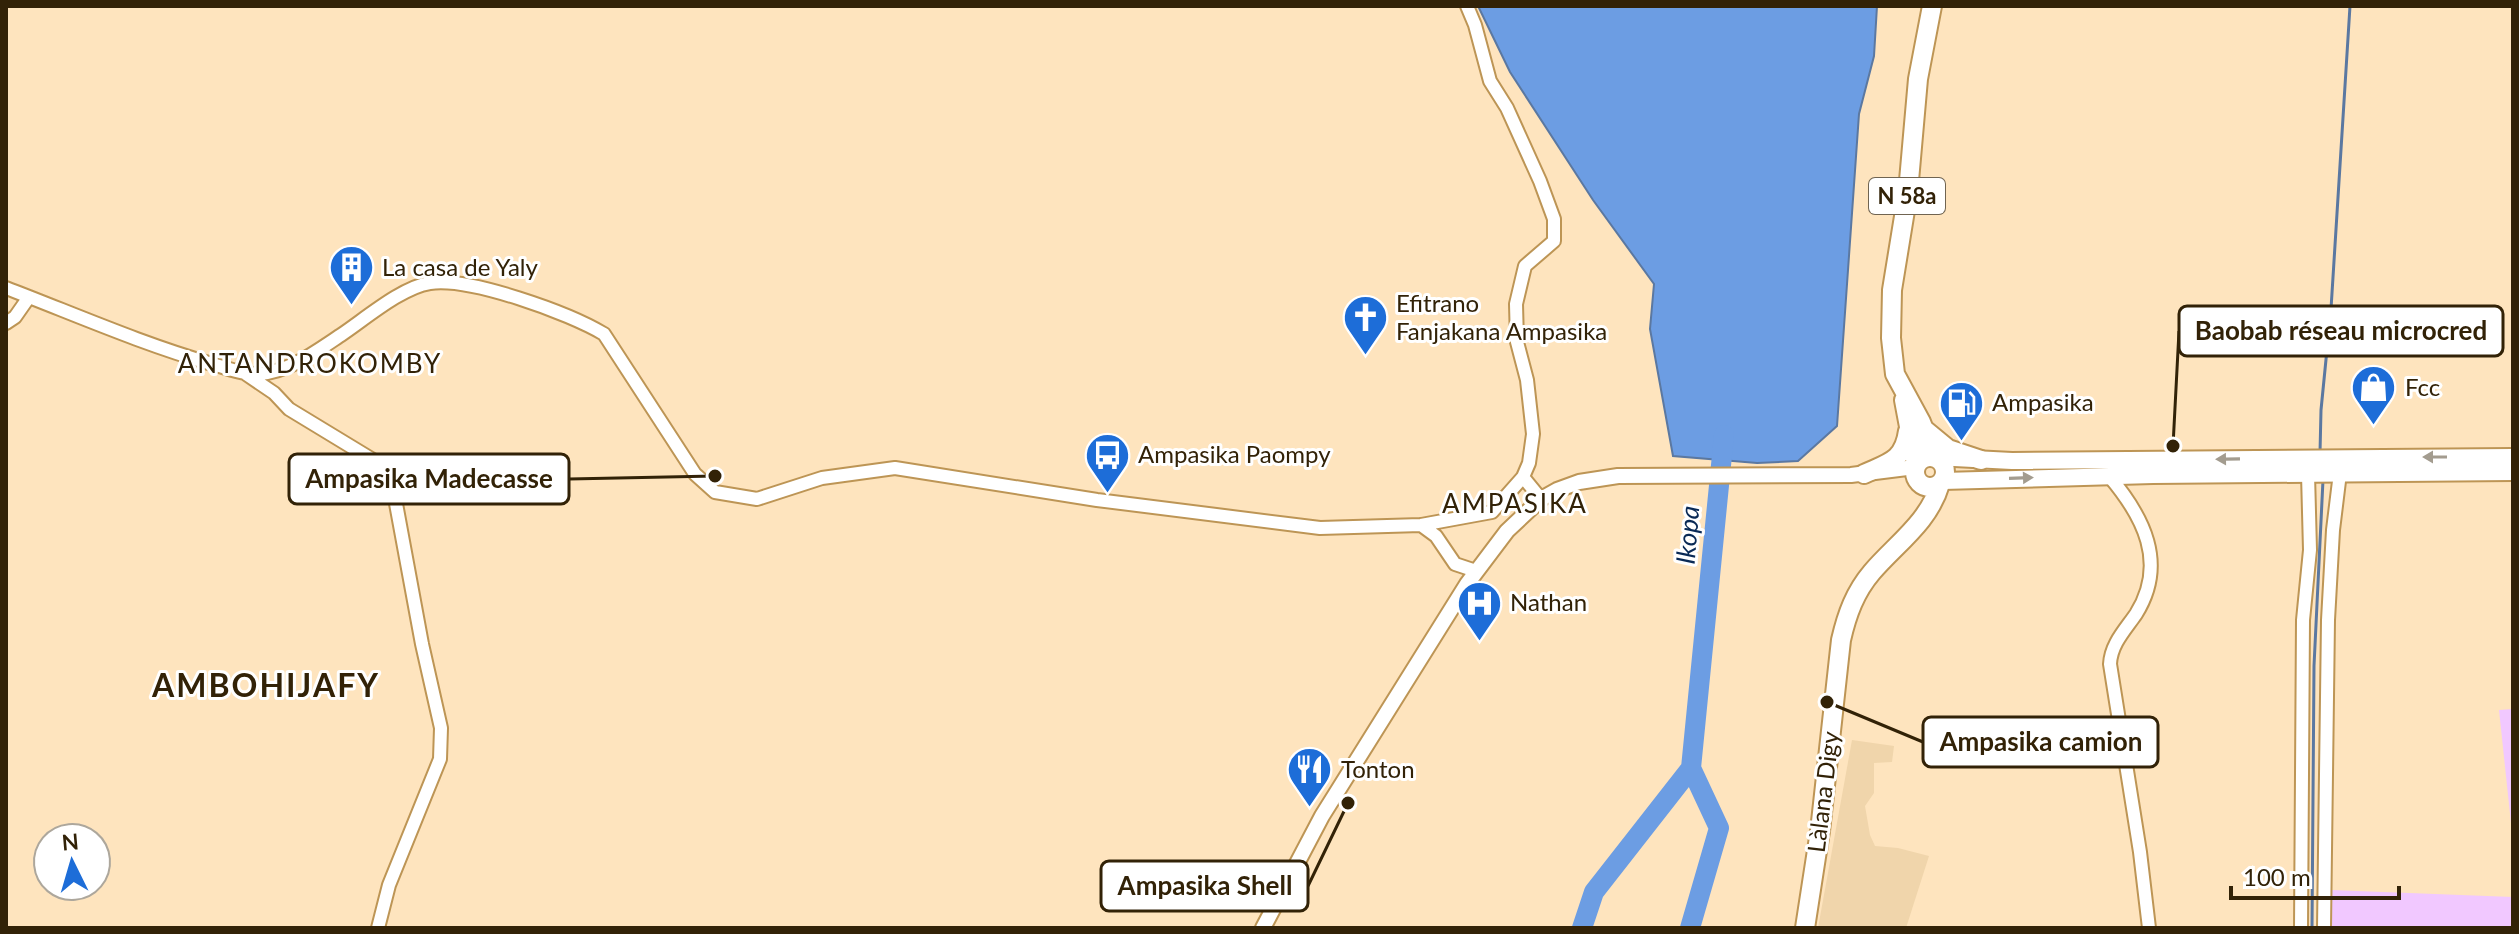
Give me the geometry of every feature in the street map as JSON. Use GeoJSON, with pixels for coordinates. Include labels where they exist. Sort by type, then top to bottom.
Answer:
{"type":"FeatureCollection","features":[{"type":"Feature","properties":{"kind":"main road","name":"N 58a"},"geometry":{"type":"LineString","coordinates":[[1908,533],[1916,515],[1915,428],[1893,363],[1892,290],[1908,192],[1918,79],[1932,6]]}},
{"type":"Feature","properties":{"kind":"main road","name":"N 58a"},"geometry":{"type":"LineString","coordinates":[[1915,428],[1935,457]]}},
{"type":"Feature","properties":{"kind":"main road"},"geometry":{"type":"LineString","coordinates":[[1858,474],[1897,458],[1915,428],[1948,449],[1981,460]]}},
{"type":"Feature","properties":{"kind":"main road"},"geometry":{"type":"LineString","coordinates":[[2307,466],[1924,457],[1916,473],[1929,487],[1941,482],[2513,457]]}},
{"type":"Feature","properties":{"kind":"main road"},"geometry":{"type":"LineString","coordinates":[[1935,457],[1944,465],[1941,482]]}},
{"type":"Feature","properties":{"kind":"main road"},"geometry":{"type":"LineString","coordinates":[[2338,465],[2513,472]]}},
{"type":"Feature","properties":{"kind":"main road","name":"N 58a"},"geometry":{"type":"LineString","coordinates":[[1908,533],[1928,513],[1941,482]]}},
{"type":"Feature","properties":{"kind":"main road","name":"Làlana Digy"},"geometry":{"type":"LineString","coordinates":[[1805,928],[1820,831],[1841,640],[1847,614],[1872,572],[1908,533]]}},
{"type":"Feature","properties":{"kind":"street"},"geometry":{"type":"LineString","coordinates":[[244,373],[279,371],[300,362],[399,296],[429,283],[462,284],[546,307],[582,321],[604,334],[671,441],[695,474],[715,492],[757,499],[822,478],[895,468],[1097,500],[1320,528],[1421,525],[1492,512],[1523,477],[1529,463],[1533,434],[1527,380],[1517,342],[1516,304],[1525,266],[1554,241],[1554,219],[1507,108],[1490,81],[1467,6]]}},
{"type":"Feature","properties":{"kind":"street"},"geometry":{"type":"LineString","coordinates":[[6,288],[193,358],[244,373],[274,393],[289,409],[373,460],[392,482],[441,728],[440,759],[389,885],[378,928]]}},
{"type":"Feature","properties":{"kind":"street"},"geometry":{"type":"LineString","coordinates":[[6,323],[15,317],[29,297]]}},
{"type":"Feature","properties":{"kind":"street"},"geometry":{"type":"LineString","coordinates":[[2324,928],[2328,620],[2338,465]]}},
{"type":"Feature","properties":{"kind":"street"},"geometry":{"type":"LineString","coordinates":[[2301,928],[2303,644],[2310,550],[2307,466]]}},
{"type":"Feature","properties":{"kind":"street"},"geometry":{"type":"LineString","coordinates":[[1263,928],[1322,816],[1476,571],[1507,531],[1541,499],[1579,482],[1641,476],[1916,473]]}},
{"type":"Feature","properties":{"kind":"street"},"geometry":{"type":"LineString","coordinates":[[2109,476],[2139,516],[2146,531],[2150,563],[2145,593],[2138,611],[2115,645],[2110,664],[2149,928]]}},
{"type":"Feature","properties":{"kind":"street"},"geometry":{"type":"LineString","coordinates":[[1523,477],[1541,499]]}},
{"type":"Feature","properties":{"kind":"street"},"geometry":{"type":"LineString","coordinates":[[1421,525],[1436,536],[1455,564],[1476,571]]}},
{"type":"Feature","properties":{"kind":"shaded area"},"geometry":{"type":"Polygon","coordinates":[[[2513,709],[2513,842],[2499,710],[2513,709]]]}},
{"type":"Feature","properties":{"kind":"shaded area"},"geometry":{"type":"Polygon","coordinates":[[[1852,740],[1894,746],[1892,762],[1874,763],[1874,793],[1865,806],[1875,846],[1929,856],[1906,928],[1818,928],[1852,740]]]}},
{"type":"Feature","properties":{"kind":"shaded area"},"geometry":{"type":"Polygon","coordinates":[[[2331,890],[2513,897],[2513,928],[2331,928],[2331,890]]]}},
{"type":"Feature","properties":{"kind":"water"},"geometry":{"type":"Polygon","coordinates":[[[1478,6],[1877,6],[1874,56],[1859,114],[1837,426],[1798,461],[1757,463],[1673,456],[1650,329],[1654,284],[1593,200],[1510,72],[1478,6]]]}},
{"type":"Feature","properties":{"kind":"waterway"},"geometry":{"type":"LineString","coordinates":[[2320,453],[2350,6]]}},
{"type":"Feature","properties":{"kind":"waterway","name":"Ikopa"},"geometry":{"type":"LineString","coordinates":[[1690,928],[1719,828],[1691,768],[1724,435]]}},
{"type":"Feature","properties":{"kind":"waterway"},"geometry":{"type":"LineString","coordinates":[[2312,928],[2314,666],[2323,480]]}},
{"type":"Feature","properties":{"kind":"waterway","name":"Ikopa"},"geometry":{"type":"LineString","coordinates":[[1582,928],[1594,892],[1691,768]]}},
{"type":"Feature","properties":{"kind":"place","name":"La casa de Yaly"},"geometry":{"type":"Point","coordinates":[351,307]}},
{"type":"Feature","properties":{"kind":"place","name":"Efitrano Fanjakana Ampasika"},"geometry":{"type":"Point","coordinates":[1365,357]}},
{"type":"Feature","properties":{"kind":"place","name":"Fcc"},"geometry":{"type":"Point","coordinates":[2374,427]}},
{"type":"Feature","properties":{"kind":"place","name":"Ampasika"},"geometry":{"type":"Point","coordinates":[1961,442]}},
{"type":"Feature","properties":{"kind":"place","name":"Baobab réseau microcred"},"geometry":{"type":"Point","coordinates":[2173,446]}},
{"type":"Feature","properties":{"kind":"place","name":"Ampasika Madecasse"},"geometry":{"type":"Point","coordinates":[715,476]}},
{"type":"Feature","properties":{"kind":"place","name":"Ampasika Paompy"},"geometry":{"type":"Point","coordinates":[1107,494]}},
{"type":"Feature","properties":{"kind":"place","name":"Nathan"},"geometry":{"type":"Point","coordinates":[1479,642]}},
{"type":"Feature","properties":{"kind":"place","name":"Ampasika camion"},"geometry":{"type":"Point","coordinates":[1827,702]}},
{"type":"Feature","properties":{"kind":"place","name":"Ampasika Shell"},"geometry":{"type":"Point","coordinates":[1348,803]}},
{"type":"Feature","properties":{"kind":"place","name":"Tonton"},"geometry":{"type":"Point","coordinates":[1310,809]}},
{"type":"Feature","properties":{"kind":"district","name":"ANTANDROKOMBY"},"geometry":{"type":"Point","coordinates":[310,364]}},
{"type":"Feature","properties":{"kind":"district","name":"AMPASIKA"},"geometry":{"type":"Point","coordinates":[1515,504]}},
{"type":"Feature","properties":{"kind":"district","name":"AMBOHIJAFY"},"geometry":{"type":"Point","coordinates":[266,686]}}]}
